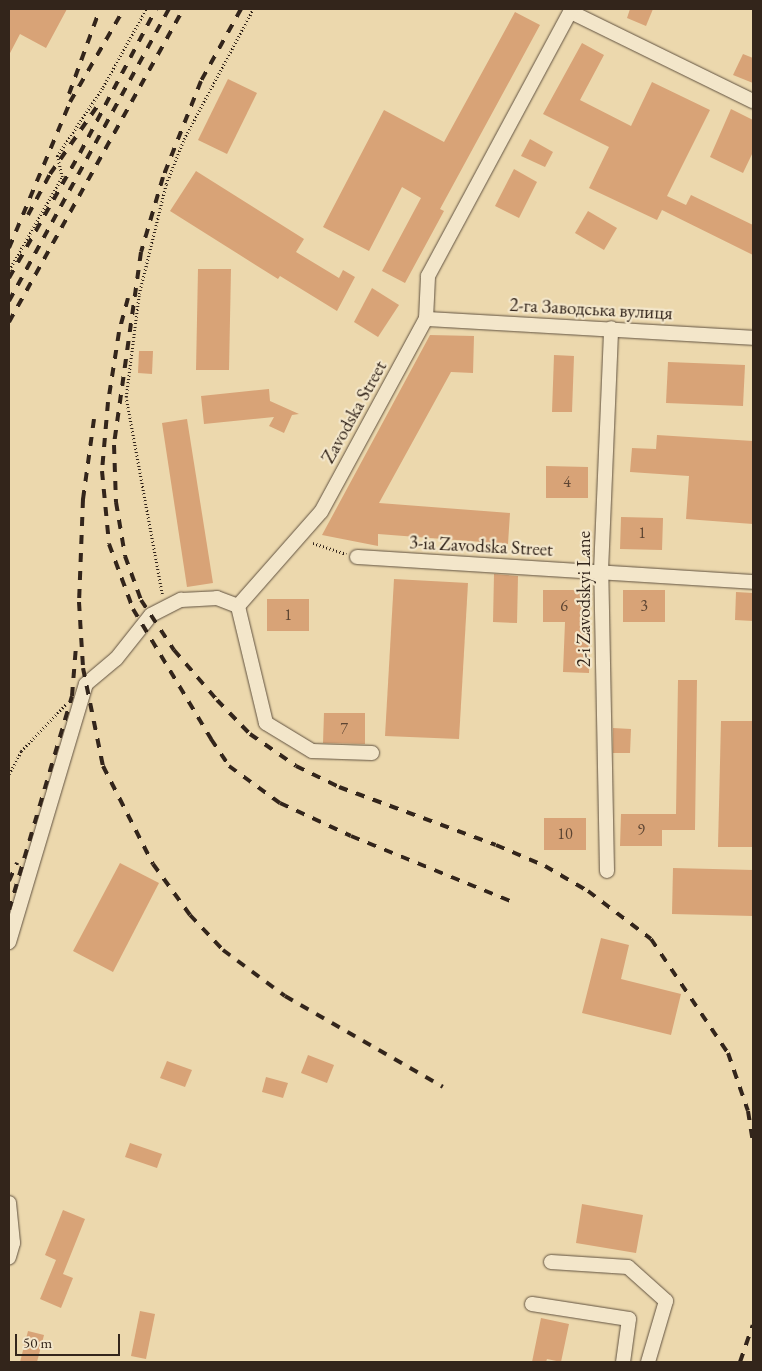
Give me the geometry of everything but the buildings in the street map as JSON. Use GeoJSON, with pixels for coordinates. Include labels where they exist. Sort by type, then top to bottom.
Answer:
{"type":"FeatureCollection","features":[{"type":"Feature","properties":{"kind":"street"},"geometry":{"type":"LineString","coordinates":[[571,10],[753,102]]}},
{"type":"Feature","properties":{"kind":"street","name":"Zavodska Street"},"geometry":{"type":"LineString","coordinates":[[238,606],[320,512],[426,318],[428,276],[571,10]]}},
{"type":"Feature","properties":{"kind":"street","name":"2-га Заводська вулиця"},"geometry":{"type":"LineString","coordinates":[[426,318],[753,338]]}},
{"type":"Feature","properties":{"kind":"street","name":"2-i Zavodskyi Lane"},"geometry":{"type":"LineString","coordinates":[[607,871],[601,571],[611,328]]}},
{"type":"Feature","properties":{"kind":"street","name":"3-ia Zavodska Street"},"geometry":{"type":"LineString","coordinates":[[357,557],[753,582]]}},
{"type":"Feature","properties":{"kind":"street"},"geometry":{"type":"LineString","coordinates":[[9,942],[80,694],[86,684],[116,659],[151,615],[181,600],[217,598],[238,606],[266,723],[312,751],[372,753]]}},
{"type":"Feature","properties":{"kind":"street"},"geometry":{"type":"LineString","coordinates":[[9,1203],[13,1236],[9,1257]]}},
{"type":"Feature","properties":{"kind":"street"},"geometry":{"type":"LineString","coordinates":[[551,1262],[628,1267],[666,1301],[648,1362]]}},
{"type":"Feature","properties":{"kind":"street"},"geometry":{"type":"LineString","coordinates":[[532,1304],[629,1319],[622,1362]]}},
{"type":"Feature","properties":{"kind":"path"},"geometry":{"type":"LineString","coordinates":[[9,270],[62,177],[58,156],[103,87],[146,9]]}},
{"type":"Feature","properties":{"kind":"path"},"geometry":{"type":"LineString","coordinates":[[165,608],[126,397],[140,286],[166,184],[184,139],[253,9]]}},
{"type":"Feature","properties":{"kind":"path"},"geometry":{"type":"LineString","coordinates":[[299,536],[357,557]]}},
{"type":"Feature","properties":{"kind":"path"},"geometry":{"type":"LineString","coordinates":[[9,774],[20,751],[62,705],[80,694]]}},
{"type":"Feature","properties":{"kind":"railway"},"geometry":{"type":"LineString","coordinates":[[69,94],[100,9]]}},
{"type":"Feature","properties":{"kind":"railway"},"geometry":{"type":"LineString","coordinates":[[9,248],[70,102],[124,9]]}},
{"type":"Feature","properties":{"kind":"railway"},"geometry":{"type":"LineString","coordinates":[[9,278],[80,153],[156,9]]}},
{"type":"Feature","properties":{"kind":"railway"},"geometry":{"type":"LineString","coordinates":[[9,301],[169,9]]}},
{"type":"Feature","properties":{"kind":"railway"},"geometry":{"type":"LineString","coordinates":[[9,322],[183,9]]}},
{"type":"Feature","properties":{"kind":"railway"},"geometry":{"type":"LineString","coordinates":[[241,9],[201,81],[163,177],[141,252],[114,445],[116,502],[125,556],[141,600],[174,650],[217,700],[250,734],[296,766],[339,787],[496,845],[545,866],[588,891],[651,939],[728,1053],[748,1111],[753,1141]]}},
{"type":"Feature","properties":{"kind":"railway"},"geometry":{"type":"LineString","coordinates":[[28,215],[50,174],[101,101]]}},
{"type":"Feature","properties":{"kind":"railway"},"geometry":{"type":"LineString","coordinates":[[128,298],[119,332],[108,402],[102,471],[109,544],[133,609],[211,739],[229,766],[280,803],[351,836],[510,901]]}},
{"type":"Feature","properties":{"kind":"railway"},"geometry":{"type":"LineString","coordinates":[[94,419],[83,499],[79,602],[83,668],[103,766],[153,864],[190,915],[223,950],[285,996],[443,1087]]}},
{"type":"Feature","properties":{"kind":"railway"},"geometry":{"type":"LineString","coordinates":[[9,910],[72,696],[76,646]]}},
{"type":"Feature","properties":{"kind":"railway"},"geometry":{"type":"LineString","coordinates":[[9,881],[17,863]]}},
{"type":"Feature","properties":{"kind":"railway"},"geometry":{"type":"LineString","coordinates":[[740,1362],[753,1325]]}}]}
